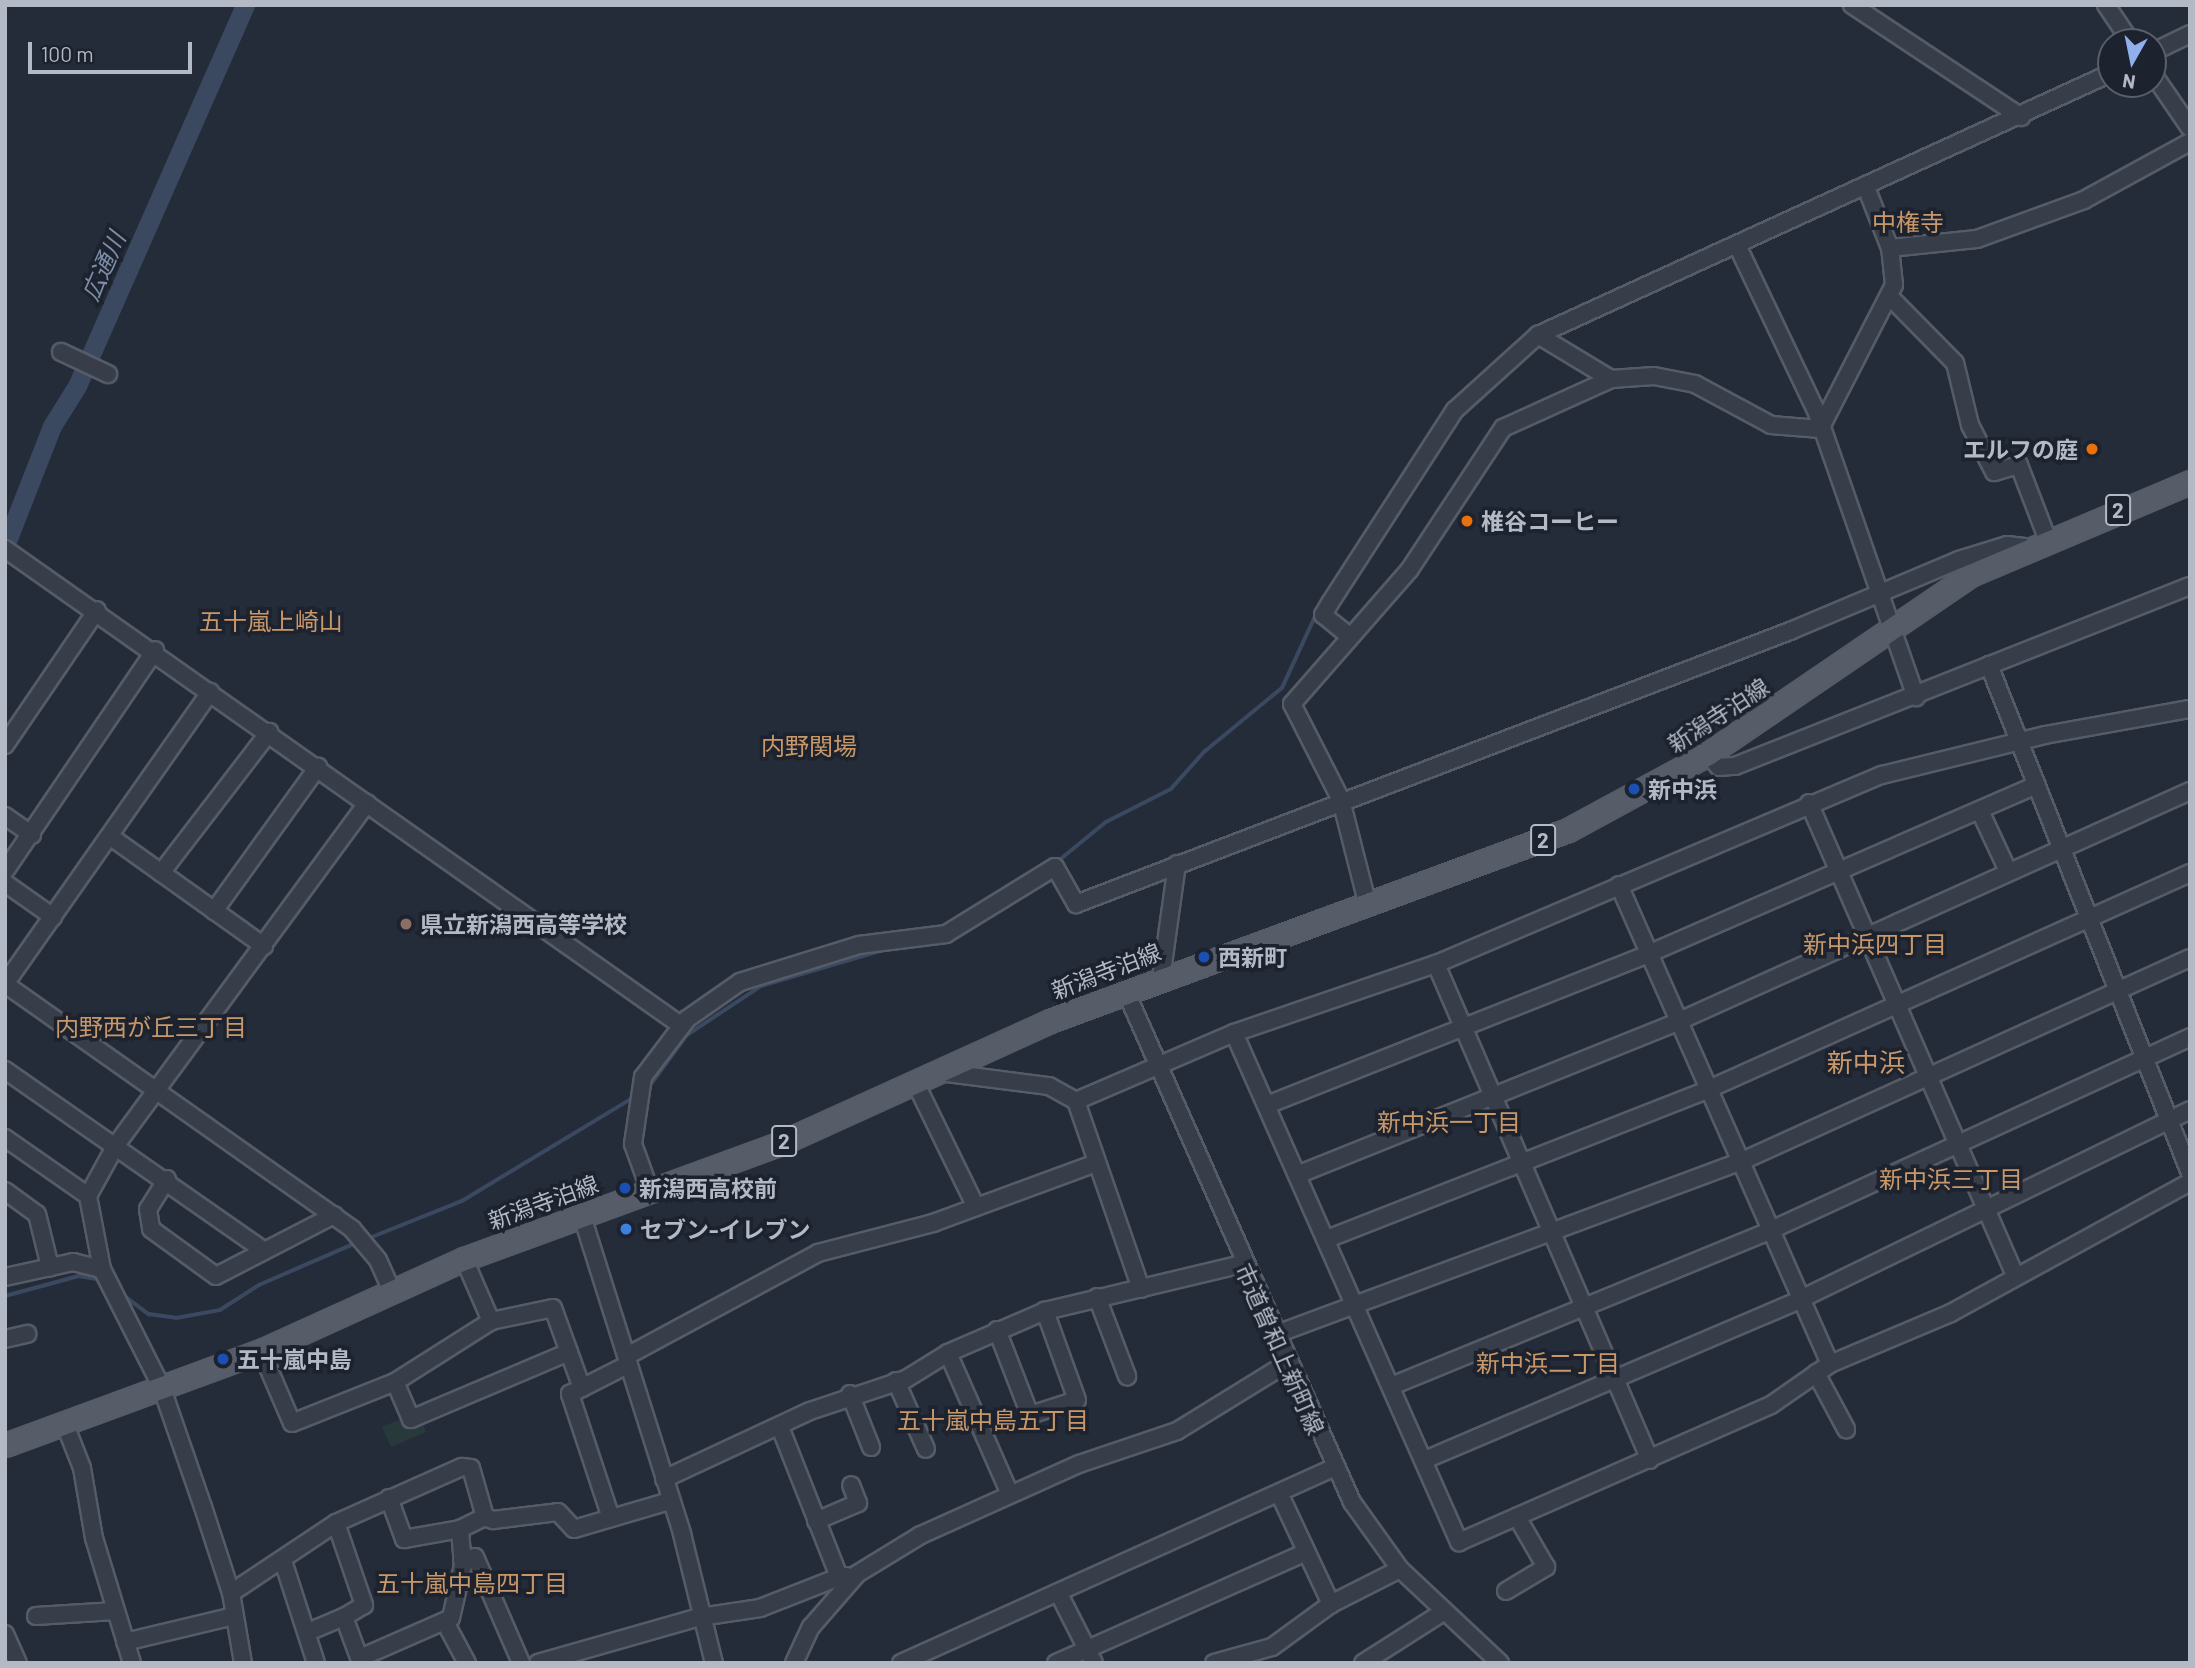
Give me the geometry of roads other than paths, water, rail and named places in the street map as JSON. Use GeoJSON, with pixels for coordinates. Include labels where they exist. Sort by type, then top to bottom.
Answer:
{"type":"FeatureCollection","features":[{"type":"Feature","properties":{"kind":"main road","name":"新潟寺泊線"},"geometry":{"type":"LineString","coordinates":[[5,1445],[261,1350],[464,1259],[779,1144],[938,1071],[1126,992],[1367,906],[1568,830],[1708,754],[1970,575],[2025,547],[2190,482]]}},
{"type":"Feature","properties":{"kind":"street"},"geometry":{"type":"LineString","coordinates":[[1852,5],[2021,117]]}},
{"type":"Feature","properties":{"kind":"street"},"geometry":{"type":"LineString","coordinates":[[2106,5],[2122,28]]}},
{"type":"Feature","properties":{"kind":"street"},"geometry":{"type":"LineString","coordinates":[[2167,45],[2190,34]]}},
{"type":"Feature","properties":{"kind":"street"},"geometry":{"type":"LineString","coordinates":[[1348,635],[1323,615],[1455,410],[1538,335],[2021,117],[2097,80]]}},
{"type":"Feature","properties":{"kind":"street"},"geometry":{"type":"LineString","coordinates":[[2167,95],[2190,128]]}},
{"type":"Feature","properties":{"kind":"street"},"geometry":{"type":"LineString","coordinates":[[1890,248],[1977,239],[2084,200],[2190,142]]}},
{"type":"Feature","properties":{"kind":"street"},"geometry":{"type":"LineString","coordinates":[[1820,429],[1891,298],[1890,248],[1866,187]]}},
{"type":"Feature","properties":{"kind":"street"},"geometry":{"type":"LineString","coordinates":[[1737,245],[1820,429],[1916,696]]}},
{"type":"Feature","properties":{"kind":"street"},"geometry":{"type":"LineString","coordinates":[[1891,298],[1955,363],[1970,425],[1994,472],[2019,465],[2047,538]]}},
{"type":"Feature","properties":{"kind":"street"},"geometry":{"type":"LineString","coordinates":[[1538,335],[1611,379]]}},
{"type":"Feature","properties":{"kind":"street"},"geometry":{"type":"LineString","coordinates":[[61,352],[104,372]]}},
{"type":"Feature","properties":{"kind":"street"},"geometry":{"type":"LineString","coordinates":[[1367,906],[1341,800],[1292,704],[1441,527],[1503,428],[1611,379],[1654,376],[1695,384],[1771,425],[1820,429]]}},
{"type":"Feature","properties":{"kind":"street"},"geometry":{"type":"LineString","coordinates":[[650,1191],[633,1144],[643,1077],[682,1026],[740,982],[859,945],[946,934],[1055,867],[1076,904],[2007,545],[2025,547]]}},
{"type":"Feature","properties":{"kind":"street"},"geometry":{"type":"LineString","coordinates":[[9,551],[155,650],[210,692],[682,1026]]}},
{"type":"Feature","properties":{"kind":"street"},"geometry":{"type":"LineString","coordinates":[[1708,754],[1719,767],[1735,766],[2190,586]]}},
{"type":"Feature","properties":{"kind":"street"},"geometry":{"type":"LineString","coordinates":[[5,745],[97,610]]}},
{"type":"Feature","properties":{"kind":"street"},"geometry":{"type":"LineString","coordinates":[[5,871],[32,835],[155,650]]}},
{"type":"Feature","properties":{"kind":"street"},"geometry":{"type":"LineString","coordinates":[[1989,665],[2149,1058],[2169,1121],[2190,1173]]}},
{"type":"Feature","properties":{"kind":"street"},"geometry":{"type":"LineString","coordinates":[[210,692],[111,838],[5,984],[334,1215],[368,1246],[392,1292]]}},
{"type":"Feature","properties":{"kind":"street"},"geometry":{"type":"LineString","coordinates":[[1076,1101],[1234,1033],[1436,964],[1809,803],[1882,775],[2019,741],[2190,709]]}},
{"type":"Feature","properties":{"kind":"street"},"geometry":{"type":"LineString","coordinates":[[162,873],[269,732]]}},
{"type":"Feature","properties":{"kind":"street"},"geometry":{"type":"LineString","coordinates":[[214,911],[318,767]]}},
{"type":"Feature","properties":{"kind":"street"},"geometry":{"type":"LineString","coordinates":[[1267,1105],[1459,1026],[1648,954],[2038,785]]}},
{"type":"Feature","properties":{"kind":"street"},"geometry":{"type":"LineString","coordinates":[[1297,1175],[1677,1022],[2062,846],[2190,791]]}},
{"type":"Feature","properties":{"kind":"street"},"geometry":{"type":"LineString","coordinates":[[243,1663],[231,1593],[161,1386],[102,1269],[88,1196],[116,1145],[368,803]]}},
{"type":"Feature","properties":{"kind":"street"},"geometry":{"type":"LineString","coordinates":[[1809,803],[2014,1273]]}},
{"type":"Feature","properties":{"kind":"street"},"geometry":{"type":"LineString","coordinates":[[1980,811],[2008,871]]}},
{"type":"Feature","properties":{"kind":"street"},"geometry":{"type":"LineString","coordinates":[[5,816],[32,835]]}},
{"type":"Feature","properties":{"kind":"street"},"geometry":{"type":"LineString","coordinates":[[111,838],[264,946]]}},
{"type":"Feature","properties":{"kind":"street"},"geometry":{"type":"LineString","coordinates":[[1161,979],[1177,864]]}},
{"type":"Feature","properties":{"kind":"street"},"geometry":{"type":"LineString","coordinates":[[1327,1239],[1709,1089],[2190,873]]}},
{"type":"Feature","properties":{"kind":"street"},"geometry":{"type":"LineString","coordinates":[[5,883],[53,917]]}},
{"type":"Feature","properties":{"kind":"street"},"geometry":{"type":"LineString","coordinates":[[1619,884],[1799,1300],[1830,1364]]}},
{"type":"Feature","properties":{"kind":"street"},"geometry":{"type":"LineString","coordinates":[[1274,1335],[1740,1162],[1927,1073],[2190,958]]}},
{"type":"Feature","properties":{"kind":"street"},"geometry":{"type":"LineString","coordinates":[[1436,964],[1459,1026],[1580,1308],[1650,1461]]}},
{"type":"Feature","properties":{"kind":"street","name":"市道曽和上新町線"},"geometry":{"type":"LineString","coordinates":[[1126,992],[1242,1264],[1334,1468],[1400,1569],[1500,1663]]}},
{"type":"Feature","properties":{"kind":"street"},"geometry":{"type":"LineString","coordinates":[[1234,1033],[1327,1239],[1352,1305],[1394,1385],[1460,1542],[1650,1461],[1771,1405],[1830,1364],[1951,1313],[2014,1273],[2190,1182]]}},
{"type":"Feature","properties":{"kind":"street"},"geometry":{"type":"LineString","coordinates":[[1394,1385],[1769,1231],[2190,1037]]}},
{"type":"Feature","properties":{"kind":"street"},"geometry":{"type":"LineString","coordinates":[[5,1070],[167,1180],[264,1251]]}},
{"type":"Feature","properties":{"kind":"street"},"geometry":{"type":"LineString","coordinates":[[938,1071],[1049,1086],[1076,1101],[1093,1164],[1141,1289]]}},
{"type":"Feature","properties":{"kind":"street"},"geometry":{"type":"LineString","coordinates":[[915,1082],[974,1203]]}},
{"type":"Feature","properties":{"kind":"street"},"geometry":{"type":"LineString","coordinates":[[1427,1460],[1799,1300],[2190,1110]]}},
{"type":"Feature","properties":{"kind":"street"},"geometry":{"type":"LineString","coordinates":[[5,1138],[88,1196]]}},
{"type":"Feature","properties":{"kind":"street"},"geometry":{"type":"LineString","coordinates":[[611,1518],[570,1394],[818,1253],[933,1223],[974,1203],[1093,1164]]}},
{"type":"Feature","properties":{"kind":"street"},"geometry":{"type":"LineString","coordinates":[[167,1180],[148,1209],[151,1229],[216,1276],[334,1215]]}},
{"type":"Feature","properties":{"kind":"street"},"geometry":{"type":"LineString","coordinates":[[5,1191],[37,1214],[50,1267]]}},
{"type":"Feature","properties":{"kind":"street"},"geometry":{"type":"LineString","coordinates":[[582,1216],[664,1479],[714,1663]]}},
{"type":"Feature","properties":{"kind":"street"},"geometry":{"type":"LineString","coordinates":[[464,1259],[491,1321]]}},
{"type":"Feature","properties":{"kind":"street"},"geometry":{"type":"LineString","coordinates":[[5,1277],[73,1262],[102,1269]]}},
{"type":"Feature","properties":{"kind":"street"},"geometry":{"type":"LineString","coordinates":[[664,1479],[850,1394],[896,1381],[948,1353],[1045,1311],[1242,1264]]}},
{"type":"Feature","properties":{"kind":"street"},"geometry":{"type":"LineString","coordinates":[[1097,1297],[1127,1376]]}},
{"type":"Feature","properties":{"kind":"street"},"geometry":{"type":"LineString","coordinates":[[261,1350],[292,1423],[395,1382],[491,1321],[552,1308],[582,1388]]}},
{"type":"Feature","properties":{"kind":"street"},"geometry":{"type":"LineString","coordinates":[[997,1330],[1030,1415],[1077,1400],[1045,1311]]}},
{"type":"Feature","properties":{"kind":"street"},"geometry":{"type":"LineString","coordinates":[[5,1339],[27,1334]]}},
{"type":"Feature","properties":{"kind":"street"},"geometry":{"type":"LineString","coordinates":[[395,1382],[411,1419],[569,1352]]}},
{"type":"Feature","properties":{"kind":"street"},"geometry":{"type":"LineString","coordinates":[[948,1353],[1010,1494]]}},
{"type":"Feature","properties":{"kind":"street"},"geometry":{"type":"LineString","coordinates":[[538,1663],[700,1617],[760,1608],[839,1577],[856,1574],[1010,1494],[1177,1431],[1286,1364]]}},
{"type":"Feature","properties":{"kind":"street"},"geometry":{"type":"LineString","coordinates":[[1816,1373],[1846,1429]]}},
{"type":"Feature","properties":{"kind":"street"},"geometry":{"type":"LineString","coordinates":[[896,1381],[926,1449]]}},
{"type":"Feature","properties":{"kind":"street"},"geometry":{"type":"LineString","coordinates":[[850,1394],[871,1447]]}},
{"type":"Feature","properties":{"kind":"street"},"geometry":{"type":"LineString","coordinates":[[64,1422],[82,1468],[115,1611],[132,1663]]}},
{"type":"Feature","properties":{"kind":"street"},"geometry":{"type":"LineString","coordinates":[[780,1427],[839,1577]]}},
{"type":"Feature","properties":{"kind":"street"},"geometry":{"type":"LineString","coordinates":[[231,1593],[283,1561],[336,1523],[389,1498],[471,1468],[485,1517]]}},
{"type":"Feature","properties":{"kind":"street"},"geometry":{"type":"LineString","coordinates":[[901,1663],[1334,1468]]}},
{"type":"Feature","properties":{"kind":"street"},"geometry":{"type":"LineString","coordinates":[[816,1521],[858,1503],[851,1485]]}},
{"type":"Feature","properties":{"kind":"street"},"geometry":{"type":"LineString","coordinates":[[1279,1493],[1331,1604]]}},
{"type":"Feature","properties":{"kind":"street"},"geometry":{"type":"LineString","coordinates":[[389,1498],[404,1539],[460,1529],[485,1517],[510,1520],[558,1512],[574,1529],[670,1501]]}},
{"type":"Feature","properties":{"kind":"street"},"geometry":{"type":"LineString","coordinates":[[1506,1591],[1546,1567],[1517,1517]]}},
{"type":"Feature","properties":{"kind":"street"},"geometry":{"type":"LineString","coordinates":[[308,1632],[344,1617],[364,1605],[336,1523]]}},
{"type":"Feature","properties":{"kind":"street"},"geometry":{"type":"LineString","coordinates":[[344,1617],[361,1660],[451,1618],[462,1560],[460,1529]]}},
{"type":"Feature","properties":{"kind":"street"},"geometry":{"type":"LineString","coordinates":[[1056,1663],[1090,1655],[1307,1552]]}},
{"type":"Feature","properties":{"kind":"street"},"geometry":{"type":"LineString","coordinates":[[462,1560],[475,1557],[521,1663]]}},
{"type":"Feature","properties":{"kind":"street"},"geometry":{"type":"LineString","coordinates":[[283,1561],[316,1663]]}},
{"type":"Feature","properties":{"kind":"street"},"geometry":{"type":"LineString","coordinates":[[1214,1663],[1272,1647],[1331,1604],[1400,1569]]}},
{"type":"Feature","properties":{"kind":"street"},"geometry":{"type":"LineString","coordinates":[[794,1663],[811,1627],[856,1574]]}},
{"type":"Feature","properties":{"kind":"street"},"geometry":{"type":"LineString","coordinates":[[1059,1594],[1090,1655]]}},
{"type":"Feature","properties":{"kind":"street"},"geometry":{"type":"LineString","coordinates":[[36,1616],[115,1611]]}},
{"type":"Feature","properties":{"kind":"street"},"geometry":{"type":"LineString","coordinates":[[1363,1663],[1443,1612]]}},
{"type":"Feature","properties":{"kind":"street"},"geometry":{"type":"LineString","coordinates":[[125,1642],[234,1616]]}},
{"type":"Feature","properties":{"kind":"street"},"geometry":{"type":"LineString","coordinates":[[445,1622],[467,1663]]}},
{"type":"Feature","properties":{"kind":"street"},"geometry":{"type":"LineString","coordinates":[[5,1634],[18,1663]]}},
{"type":"Feature","properties":{"kind":"waterway","name":"広通川"},"geometry":{"type":"LineString","coordinates":[[5,546],[52,426],[77,386],[245,5]]}},
{"type":"Feature","properties":{"kind":"waterway"},"geometry":{"type":"LineString","coordinates":[[2085,77],[2097,71]]}},
{"type":"Feature","properties":{"kind":"waterway"},"geometry":{"type":"LineString","coordinates":[[1427,439],[1444,413]]}},
{"type":"Feature","properties":{"kind":"waterway"},"geometry":{"type":"LineString","coordinates":[[1057,862],[1106,822],[1171,789],[1204,752],[1282,688],[1318,610]]}},
{"type":"Feature","properties":{"kind":"waterway"},"geometry":{"type":"LineString","coordinates":[[960,934],[1006,906]]}},
{"type":"Feature","properties":{"kind":"waterway"},"geometry":{"type":"LineString","coordinates":[[646,1091],[687,1035],[761,986],[890,948]]}},
{"type":"Feature","properties":{"kind":"waterway"},"geometry":{"type":"LineString","coordinates":[[367,1239],[462,1201],[633,1098]]}},
{"type":"Feature","properties":{"kind":"waterway"},"geometry":{"type":"LineString","coordinates":[[122,1294],[149,1314],[176,1318],[220,1310],[259,1285],[356,1243]]}},
{"type":"Feature","properties":{"kind":"waterway"},"geometry":{"type":"LineString","coordinates":[[5,1296],[79,1276],[101,1280]]}},
{"type":"Feature","properties":{"kind":"place","name":"エルフの庭"},"geometry":{"type":"Point","coordinates":[2092,449]}},
{"type":"Feature","properties":{"kind":"place","name":"椎谷コーヒー"},"geometry":{"type":"Point","coordinates":[1467,521]}},
{"type":"Feature","properties":{"kind":"place","name":"新中浜"},"geometry":{"type":"Point","coordinates":[1634,789]}},
{"type":"Feature","properties":{"kind":"place","name":"県立新潟西高等学校"},"geometry":{"type":"Point","coordinates":[406,924]}},
{"type":"Feature","properties":{"kind":"place","name":"西新町"},"geometry":{"type":"Point","coordinates":[1204,957]}},
{"type":"Feature","properties":{"kind":"place","name":"新潟西高校前"},"geometry":{"type":"Point","coordinates":[625,1188]}},
{"type":"Feature","properties":{"kind":"place","name":"セブン-イレブン"},"geometry":{"type":"Point","coordinates":[626,1229]}},
{"type":"Feature","properties":{"kind":"place","name":"五十嵐中島"},"geometry":{"type":"Point","coordinates":[223,1359]}},
{"type":"Feature","properties":{"kind":"district","name":"中権寺"},"geometry":{"type":"Point","coordinates":[1908,222]}},
{"type":"Feature","properties":{"kind":"district","name":"五十嵐上崎山"},"geometry":{"type":"Point","coordinates":[271,621]}},
{"type":"Feature","properties":{"kind":"district","name":"内野関場"},"geometry":{"type":"Point","coordinates":[809,746]}},
{"type":"Feature","properties":{"kind":"district","name":"新中浜四丁目"},"geometry":{"type":"Point","coordinates":[1875,944]}},
{"type":"Feature","properties":{"kind":"district","name":"内野西が丘三丁目"},"geometry":{"type":"Point","coordinates":[151,1027]}},
{"type":"Feature","properties":{"kind":"district","name":"新中浜"},"geometry":{"type":"Point","coordinates":[1866,1062]}},
{"type":"Feature","properties":{"kind":"district","name":"新中浜一丁目"},"geometry":{"type":"Point","coordinates":[1449,1122]}},
{"type":"Feature","properties":{"kind":"district","name":"新中浜三丁目"},"geometry":{"type":"Point","coordinates":[1951,1179]}},
{"type":"Feature","properties":{"kind":"district","name":"新中浜二丁目"},"geometry":{"type":"Point","coordinates":[1548,1363]}},
{"type":"Feature","properties":{"kind":"district","name":"五十嵐中島五丁目"},"geometry":{"type":"Point","coordinates":[993,1420]}},
{"type":"Feature","properties":{"kind":"district","name":"五十嵐中島四丁目"},"geometry":{"type":"Point","coordinates":[472,1583]}}]}
